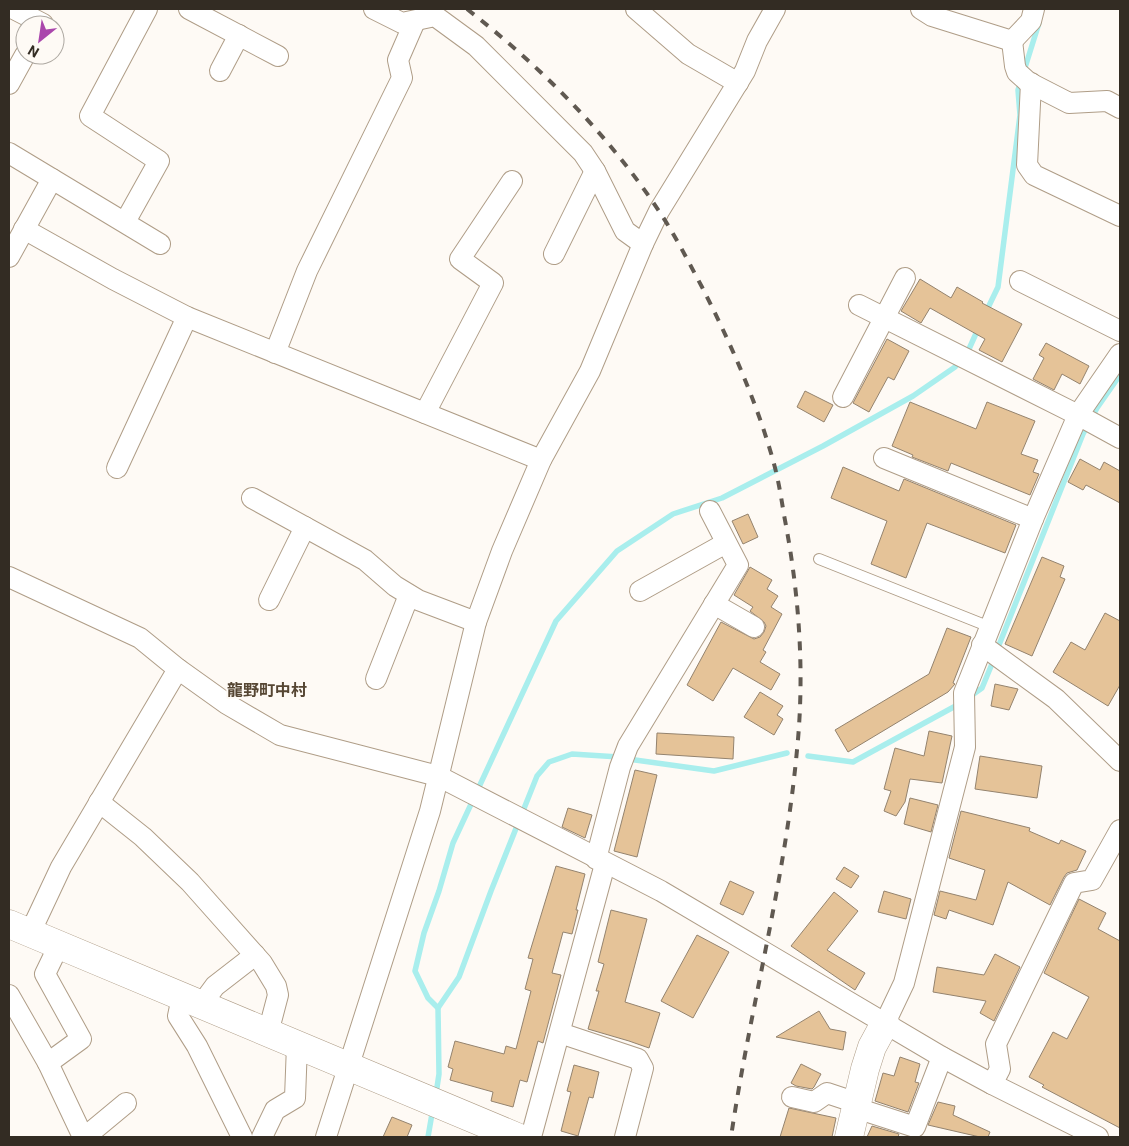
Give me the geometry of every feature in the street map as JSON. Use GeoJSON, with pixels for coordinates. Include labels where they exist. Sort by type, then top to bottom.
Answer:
{"type":"FeatureCollection","features":[{"type":"Feature","properties":{"kind":"street"},"geometry":{"type":"LineString","coordinates":[[14,9],[33,15]]}},
{"type":"Feature","properties":{"kind":"street"},"geometry":{"type":"LineString","coordinates":[[125,222],[158,160],[90,116],[147,9]]}},
{"type":"Feature","properties":{"kind":"street"},"geometry":{"type":"LineString","coordinates":[[189,9],[278,56]]}},
{"type":"Feature","properties":{"kind":"street"},"geometry":{"type":"LineString","coordinates":[[374,9],[402,23],[435,16],[476,46],[583,153],[595,171],[624,231],[643,244]]}},
{"type":"Feature","properties":{"kind":"street"},"geometry":{"type":"LineString","coordinates":[[636,9],[688,54],[738,82]]}},
{"type":"Feature","properties":{"kind":"street"},"geometry":{"type":"LineString","coordinates":[[326,1137],[350,1067],[394,920],[430,811],[476,622],[502,551],[541,460],[590,371],[643,244],[659,211],[745,71],[757,40],[775,9]]}},
{"type":"Feature","properties":{"kind":"street"},"geometry":{"type":"LineString","coordinates":[[921,9],[932,16],[1012,41]]}},
{"type":"Feature","properties":{"kind":"street"},"geometry":{"type":"LineString","coordinates":[[1012,41],[1031,21],[1034,9]]}},
{"type":"Feature","properties":{"kind":"street"},"geometry":{"type":"LineString","coordinates":[[275,353],[307,271],[402,78],[398,60],[415,21]]}},
{"type":"Feature","properties":{"kind":"street"},"geometry":{"type":"LineString","coordinates":[[220,71],[239,35]]}},
{"type":"Feature","properties":{"kind":"street"},"geometry":{"type":"LineString","coordinates":[[1012,41],[1017,72],[1031,83],[1069,103],[1107,102],[1120,108]]}},
{"type":"Feature","properties":{"kind":"street"},"geometry":{"type":"LineString","coordinates":[[9,84],[19,65]]}},
{"type":"Feature","properties":{"kind":"street"},"geometry":{"type":"LineString","coordinates":[[1031,83],[1027,165],[1034,175],[1120,216]]}},
{"type":"Feature","properties":{"kind":"street"},"geometry":{"type":"LineString","coordinates":[[9,153],[160,244]]}},
{"type":"Feature","properties":{"kind":"street"},"geometry":{"type":"LineString","coordinates":[[554,254],[595,171]]}},
{"type":"Feature","properties":{"kind":"street"},"geometry":{"type":"LineString","coordinates":[[9,258],[52,179]]}},
{"type":"Feature","properties":{"kind":"street"},"geometry":{"type":"LineString","coordinates":[[424,413],[493,283],[460,259],[512,181]]}},
{"type":"Feature","properties":{"kind":"street"},"geometry":{"type":"LineString","coordinates":[[24,229],[112,279],[187,317],[541,460]]}},
{"type":"Feature","properties":{"kind":"street"},"geometry":{"type":"LineString","coordinates":[[843,397],[905,278]]}},
{"type":"Feature","properties":{"kind":"street"},"geometry":{"type":"LineString","coordinates":[[1020,281],[1120,331]]}},
{"type":"Feature","properties":{"kind":"street"},"geometry":{"type":"LineString","coordinates":[[859,305],[1120,438]]}},
{"type":"Feature","properties":{"kind":"street"},"geometry":{"type":"LineString","coordinates":[[117,468],[187,317]]}},
{"type":"Feature","properties":{"kind":"street"},"geometry":{"type":"LineString","coordinates":[[849,1137],[872,1047],[904,983],[909,964],[965,747],[964,693],[1033,519],[1078,415],[1120,354]]}},
{"type":"Feature","properties":{"kind":"street"},"geometry":{"type":"LineString","coordinates":[[884,458],[1033,519]]}},
{"type":"Feature","properties":{"kind":"street"},"geometry":{"type":"LineString","coordinates":[[252,498],[365,560],[395,586],[418,600],[476,622]]}},
{"type":"Feature","properties":{"kind":"street"},"geometry":{"type":"LineString","coordinates":[[532,1137],[560,1034],[601,861],[620,767],[628,746],[738,565],[710,510]]}},
{"type":"Feature","properties":{"kind":"street"},"geometry":{"type":"LineString","coordinates":[[269,600],[305,527]]}},
{"type":"Feature","properties":{"kind":"street"},"geometry":{"type":"LineString","coordinates":[[640,591],[726,542]]}},
{"type":"Feature","properties":{"kind":"street"},"geometry":{"type":"LineString","coordinates":[[9,577],[140,638],[227,704],[280,734],[438,776],[660,891],[942,1057],[1098,1137]]}},
{"type":"Feature","properties":{"kind":"street"},"geometry":{"type":"LineString","coordinates":[[376,679],[409,595]]}},
{"type":"Feature","properties":{"kind":"street"},"geometry":{"type":"LineString","coordinates":[[714,604],[754,627]]}},
{"type":"Feature","properties":{"kind":"street"},"geometry":{"type":"LineString","coordinates":[[982,645],[1056,699],[1120,761]]}},
{"type":"Feature","properties":{"kind":"street"},"geometry":{"type":"LineString","coordinates":[[178,668],[61,867],[20,929],[518,1137]]}},
{"type":"Feature","properties":{"kind":"street"},"geometry":{"type":"LineString","coordinates":[[99,802],[143,838],[190,882],[262,963],[276,986],[278,995],[268,1033]]}},
{"type":"Feature","properties":{"kind":"street"},"geometry":{"type":"LineString","coordinates":[[992,1084],[1000,1069],[996,1044],[1074,883],[1092,880],[1120,830]]}},
{"type":"Feature","properties":{"kind":"street"},"geometry":{"type":"LineString","coordinates":[[48,1063],[81,1039],[45,974],[59,945]]}},
{"type":"Feature","properties":{"kind":"street"},"geometry":{"type":"LineString","coordinates":[[242,1137],[197,1046],[178,1016],[191,1001],[214,986],[255,954]]}},
{"type":"Feature","properties":{"kind":"street"},"geometry":{"type":"LineString","coordinates":[[9,994],[48,1063],[84,1137],[126,1104]]}},
{"type":"Feature","properties":{"kind":"street"},"geometry":{"type":"LineString","coordinates":[[560,1034],[638,1058],[643,1068],[625,1137]]}},
{"type":"Feature","properties":{"kind":"street"},"geometry":{"type":"LineString","coordinates":[[262,1137],[275,1110],[295,1098],[297,1045]]}},
{"type":"Feature","properties":{"kind":"street"},"geometry":{"type":"LineString","coordinates":[[792,1097],[814,1102],[827,1093],[915,1127],[942,1057]]}},
{"type":"Feature","properties":{"kind":"lane"},"geometry":{"type":"LineString","coordinates":[[819,559],[990,627]]}},
{"type":"Feature","properties":{"kind":"building"},"geometry":{"type":"Polygon","coordinates":[[[920,279],[951,298],[957,287],[982,303],[1022,324],[1002,362],[979,350],[985,339],[930,308],[921,323],[901,311],[920,279]]]}},
{"type":"Feature","properties":{"kind":"building"},"geometry":{"type":"Polygon","coordinates":[[[887,339],[909,351],[894,380],[888,377],[869,412],[853,403],[887,339]]]}},
{"type":"Feature","properties":{"kind":"building"},"geometry":{"type":"Polygon","coordinates":[[[1046,343],[1089,366],[1080,384],[1062,374],[1054,390],[1033,379],[1044,358],[1039,355],[1046,343]]]}},
{"type":"Feature","properties":{"kind":"building"},"geometry":{"type":"Polygon","coordinates":[[[805,391],[833,405],[824,422],[797,407],[805,391]]]}},
{"type":"Feature","properties":{"kind":"building"},"geometry":{"type":"Polygon","coordinates":[[[910,402],[976,429],[987,402],[1035,421],[1021,454],[1038,460],[1033,472],[1039,474],[1030,495],[951,463],[948,471],[912,457],[913,455],[892,446],[910,402]]]}},
{"type":"Feature","properties":{"kind":"building"},"geometry":{"type":"Polygon","coordinates":[[[1080,459],[1100,470],[1104,462],[1120,471],[1120,503],[1086,485],[1083,490],[1068,482],[1080,459]]]}},
{"type":"Feature","properties":{"kind":"building"},"geometry":{"type":"Polygon","coordinates":[[[843,467],[899,491],[904,479],[1016,525],[1005,553],[927,523],[906,578],[871,564],[887,521],[831,498],[843,467]]]}},
{"type":"Feature","properties":{"kind":"building"},"geometry":{"type":"Polygon","coordinates":[[[748,514],[758,537],[743,544],[732,521],[748,514]]]}},
{"type":"Feature","properties":{"kind":"building"},"geometry":{"type":"Polygon","coordinates":[[[1042,557],[1064,566],[1060,577],[1065,579],[1032,656],[1005,644],[1042,557]]]}},
{"type":"Feature","properties":{"kind":"building"},"geometry":{"type":"Polygon","coordinates":[[[750,567],[772,580],[767,589],[778,596],[771,607],[782,614],[763,650],[766,652],[760,662],[780,674],[771,690],[733,668],[713,701],[687,685],[721,622],[754,639],[760,637],[766,626],[764,622],[750,611],[753,607],[734,595],[750,567]]]}},
{"type":"Feature","properties":{"kind":"building"},"geometry":{"type":"Polygon","coordinates":[[[1105,613],[1120,621],[1120,685],[1108,706],[1053,672],[1071,642],[1085,650],[1105,613]]]}},
{"type":"Feature","properties":{"kind":"building"},"geometry":{"type":"Polygon","coordinates":[[[947,628],[971,637],[953,683],[955,684],[948,692],[848,752],[835,730],[929,674],[947,628]]]}},
{"type":"Feature","properties":{"kind":"building"},"geometry":{"type":"Polygon","coordinates":[[[995,684],[1018,689],[1009,710],[991,706],[995,684]]]}},
{"type":"Feature","properties":{"kind":"building"},"geometry":{"type":"Polygon","coordinates":[[[760,692],[783,706],[777,715],[783,719],[774,735],[744,717],[760,692]]]}},
{"type":"Feature","properties":{"kind":"building"},"geometry":{"type":"Polygon","coordinates":[[[929,731],[952,736],[942,783],[910,779],[905,802],[896,816],[884,811],[891,791],[884,789],[895,748],[924,756],[929,731]]]}},
{"type":"Feature","properties":{"kind":"building"},"geometry":{"type":"Polygon","coordinates":[[[657,733],[734,737],[733,759],[656,754],[657,733]]]}},
{"type":"Feature","properties":{"kind":"building"},"geometry":{"type":"Polygon","coordinates":[[[980,756],[1042,766],[1037,798],[975,789],[980,756]]]}},
{"type":"Feature","properties":{"kind":"building"},"geometry":{"type":"Polygon","coordinates":[[[635,770],[657,775],[637,857],[614,851],[635,770]]]}},
{"type":"Feature","properties":{"kind":"building"},"geometry":{"type":"Polygon","coordinates":[[[910,798],[938,805],[931,832],[904,824],[910,798]]]}},
{"type":"Feature","properties":{"kind":"building"},"geometry":{"type":"Polygon","coordinates":[[[568,808],[592,815],[585,838],[562,827],[568,808]]]}},
{"type":"Feature","properties":{"kind":"building"},"geometry":{"type":"Polygon","coordinates":[[[961,811],[1030,828],[1029,831],[1059,844],[1061,840],[1086,851],[1077,870],[1067,873],[1064,877],[1050,905],[1008,882],[993,925],[949,910],[946,919],[934,915],[940,891],[976,900],[985,870],[949,858],[961,811]]]}},
{"type":"Feature","properties":{"kind":"building"},"geometry":{"type":"Polygon","coordinates":[[[556,866],[585,874],[572,934],[563,932],[552,973],[561,975],[543,1043],[538,1041],[527,1082],[520,1080],[513,1107],[491,1101],[493,1092],[450,1080],[453,1069],[448,1067],[455,1041],[504,1054],[506,1046],[516,1049],[531,991],[525,989],[533,959],[528,958],[556,866]]]}},
{"type":"Feature","properties":{"kind":"building"},"geometry":{"type":"Polygon","coordinates":[[[844,867],[859,876],[851,888],[836,879],[844,867]]]}},
{"type":"Feature","properties":{"kind":"building"},"geometry":{"type":"Polygon","coordinates":[[[730,881],[754,892],[743,915],[720,904],[730,881]]]}},
{"type":"Feature","properties":{"kind":"building"},"geometry":{"type":"Polygon","coordinates":[[[884,891],[911,899],[906,919],[878,912],[884,891]]]}},
{"type":"Feature","properties":{"kind":"building"},"geometry":{"type":"Polygon","coordinates":[[[834,892],[858,911],[827,950],[865,973],[855,990],[791,946],[834,892]]]}},
{"type":"Feature","properties":{"kind":"building"},"geometry":{"type":"Polygon","coordinates":[[[1079,899],[1106,913],[1098,929],[1120,941],[1120,1128],[1042,1087],[1044,1085],[1029,1077],[1053,1032],[1067,1039],[1089,997],[1044,973],[1079,899]]]}},
{"type":"Feature","properties":{"kind":"building"},"geometry":{"type":"Polygon","coordinates":[[[611,910],[647,919],[625,1002],[660,1013],[649,1048],[588,1029],[599,991],[596,991],[604,964],[598,962],[611,910]]]}},
{"type":"Feature","properties":{"kind":"building"},"geometry":{"type":"Polygon","coordinates":[[[697,935],[729,952],[693,1018],[661,1001],[697,935]]]}},
{"type":"Feature","properties":{"kind":"building"},"geometry":{"type":"Polygon","coordinates":[[[995,954],[1020,967],[994,1021],[980,1013],[986,1001],[933,992],[937,967],[984,975],[995,954]]]}},
{"type":"Feature","properties":{"kind":"building"},"geometry":{"type":"Polygon","coordinates":[[[819,1011],[830,1029],[846,1032],[843,1050],[776,1037],[819,1011]]]}},
{"type":"Feature","properties":{"kind":"building"},"geometry":{"type":"Polygon","coordinates":[[[900,1057],[920,1064],[915,1082],[919,1083],[908,1112],[875,1101],[883,1073],[894,1076],[900,1057]]]}},
{"type":"Feature","properties":{"kind":"building"},"geometry":{"type":"Polygon","coordinates":[[[801,1064],[821,1074],[812,1089],[796,1086],[791,1083],[801,1064]]]}},
{"type":"Feature","properties":{"kind":"building"},"geometry":{"type":"Polygon","coordinates":[[[574,1065],[599,1072],[593,1098],[589,1097],[578,1136],[561,1131],[571,1092],[567,1091],[574,1065]]]}},
{"type":"Feature","properties":{"kind":"building"},"geometry":{"type":"Polygon","coordinates":[[[938,1102],[955,1106],[953,1115],[990,1132],[988,1137],[980,1137],[928,1125],[938,1102]]]}},
{"type":"Feature","properties":{"kind":"building"},"geometry":{"type":"Polygon","coordinates":[[[789,1108],[836,1118],[832,1137],[780,1137],[789,1108]]]}},
{"type":"Feature","properties":{"kind":"building"},"geometry":{"type":"Polygon","coordinates":[[[392,1117],[412,1125],[407,1137],[383,1137],[392,1117]]]}},
{"type":"Feature","properties":{"kind":"building"},"geometry":{"type":"Polygon","coordinates":[[[872,1126],[899,1134],[898,1137],[867,1137],[872,1126]]]}},
{"type":"Feature","properties":{"kind":"waterway"},"geometry":{"type":"LineString","coordinates":[[985,314],[998,287],[1020,115],[1018,90],[1039,23]]}},
{"type":"Feature","properties":{"kind":"waterway"},"geometry":{"type":"LineString","coordinates":[[436,1094],[439,1074],[438,1008],[428,998],[415,971],[424,933],[453,843],[556,621],[617,551],[673,514],[722,498],[823,446],[913,396],[955,367],[969,349],[978,329]]}},
{"type":"Feature","properties":{"kind":"waterway"},"geometry":{"type":"LineString","coordinates":[[997,650],[1083,434],[1097,408],[1120,375]]}},
{"type":"Feature","properties":{"kind":"waterway"},"geometry":{"type":"LineString","coordinates":[[968,698],[982,688],[994,659]]}},
{"type":"Feature","properties":{"kind":"waterway"},"geometry":{"type":"LineString","coordinates":[[808,756],[853,762],[961,703]]}},
{"type":"Feature","properties":{"kind":"waterway"},"geometry":{"type":"LineString","coordinates":[[628,759],[714,771],[787,753]]}},
{"type":"Feature","properties":{"kind":"waterway"},"geometry":{"type":"LineString","coordinates":[[438,1008],[459,977],[537,776],[549,762],[572,754],[619,757]]}},
{"type":"Feature","properties":{"kind":"waterway"},"geometry":{"type":"LineString","coordinates":[[428,1137],[433,1108]]}},
{"type":"Feature","properties":{"kind":"railway"},"geometry":{"type":"LineString","coordinates":[[467,9],[546,77],[571,102],[639,182],[659,211],[676,239],[723,329],[759,415],[781,494],[797,602],[799,632],[800,691],[797,750],[776,896],[731,1137]]}},
{"type":"Feature","properties":{"kind":"district","name":"龍野町中村"},"geometry":{"type":"Point","coordinates":[267,690]}}]}
